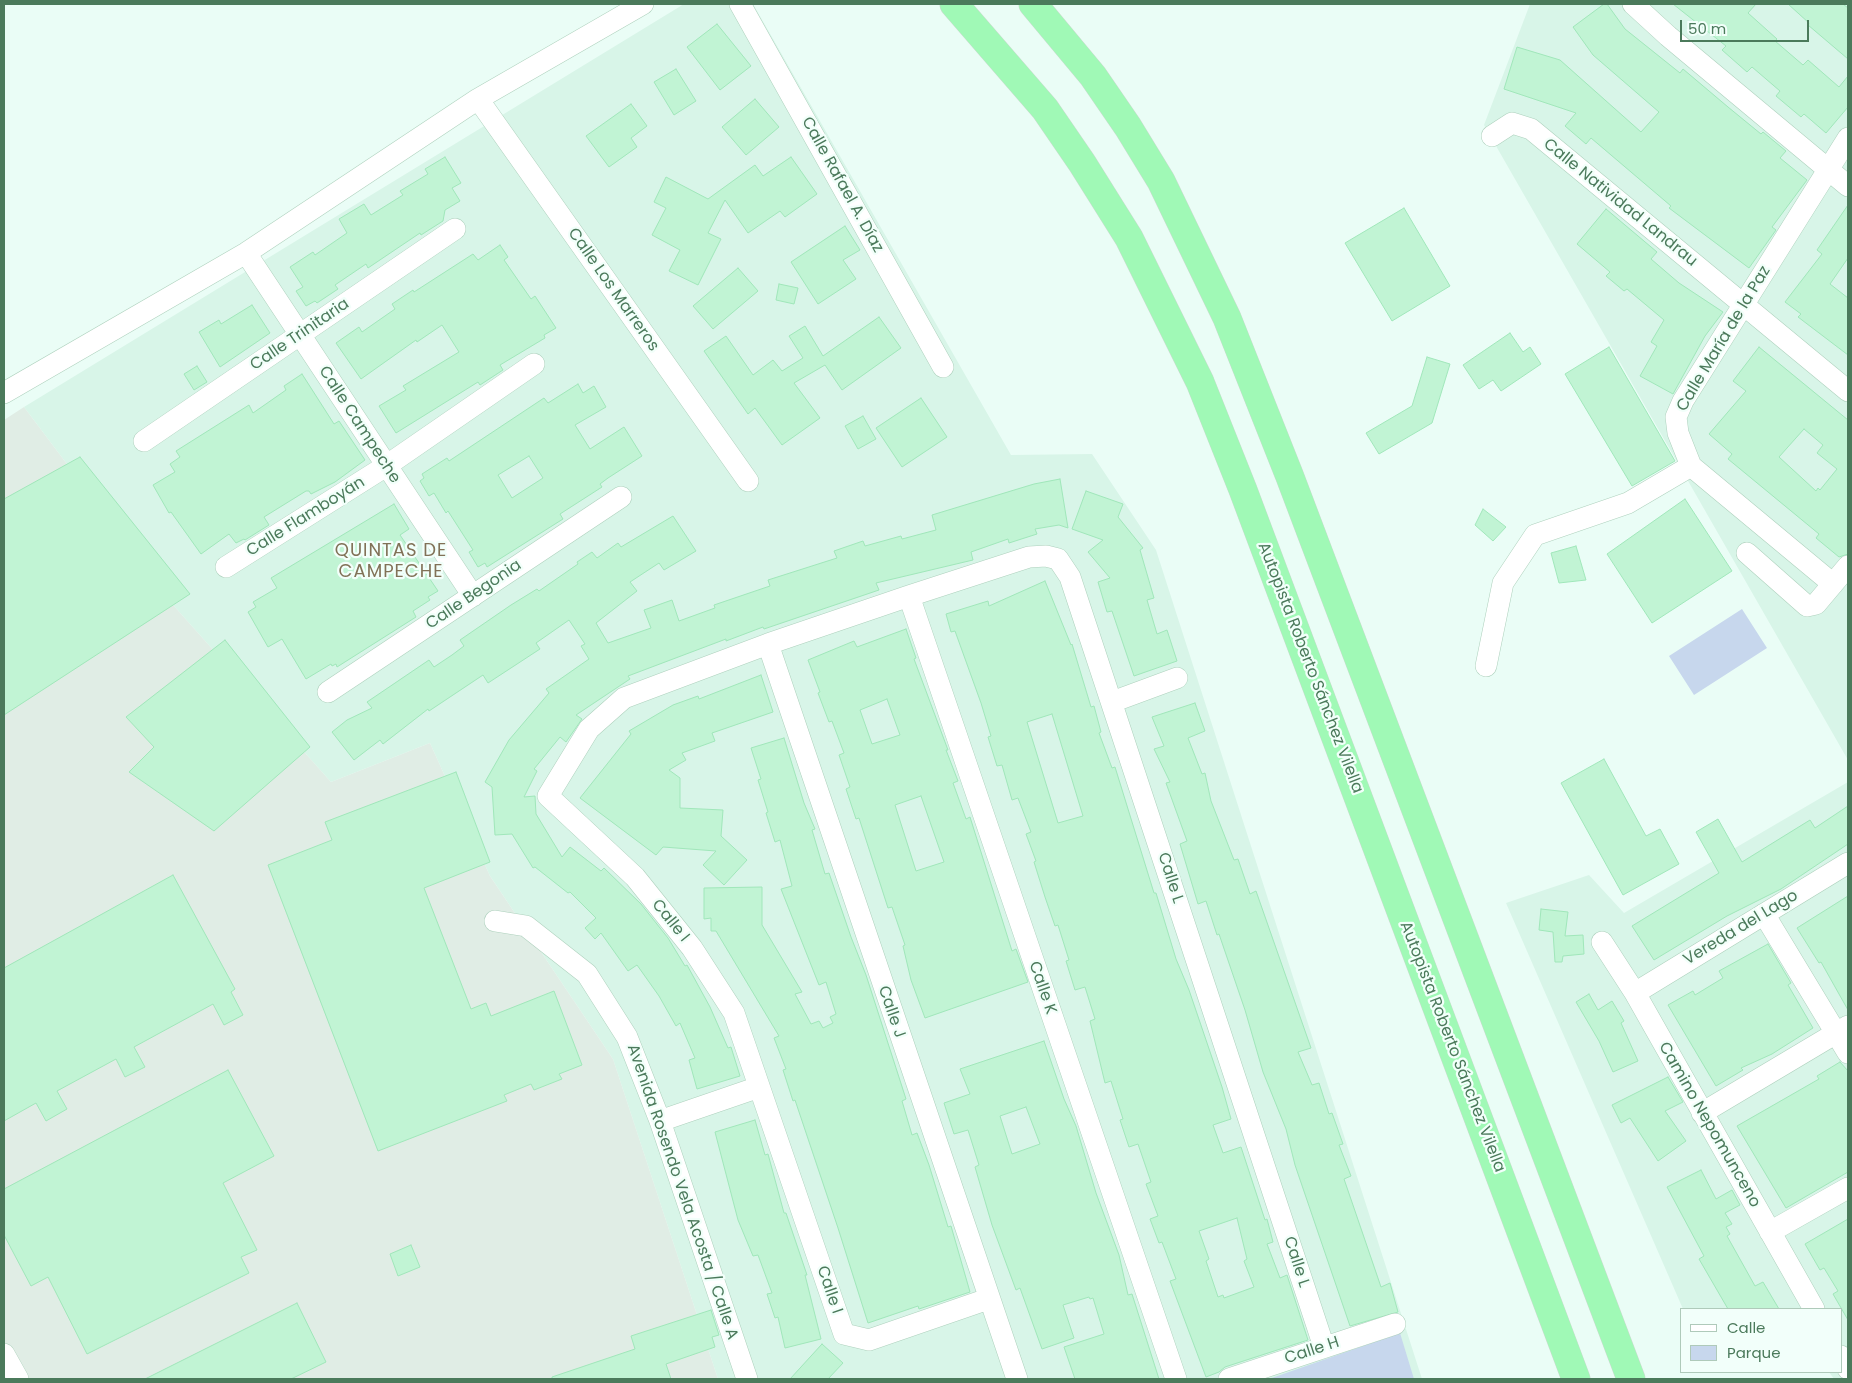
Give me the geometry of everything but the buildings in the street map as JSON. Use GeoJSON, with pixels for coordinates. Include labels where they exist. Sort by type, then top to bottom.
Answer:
{"type":"FeatureCollection","features":[{"type":"Feature","properties":{"kind":"highway","name":"Autopista Roberto Sánchez Vilella"},"geometry":{"type":"LineString","coordinates":[[954,4],[1044,109],[1082,163],[1130,238],[1200,382],[1250,509],[1576,1379]]}},
{"type":"Feature","properties":{"kind":"highway"},"geometry":{"type":"LineString","coordinates":[[1033,4],[1093,76],[1133,135],[1161,181],[1228,318],[1290,477],[1631,1379]]}},
{"type":"Feature","properties":{"kind":"street"},"geometry":{"type":"LineString","coordinates":[[5,389],[246,253],[478,99],[643,4]]}},
{"type":"Feature","properties":{"kind":"street","name":"Calle Rafael A. Díaz"},"geometry":{"type":"LineString","coordinates":[[740,4],[943,367]]}},
{"type":"Feature","properties":{"kind":"street"},"geometry":{"type":"LineString","coordinates":[[1633,4],[1668,36],[1848,186]]}},
{"type":"Feature","properties":{"kind":"street","name":"Calle Los Marreros"},"geometry":{"type":"LineString","coordinates":[[478,99],[748,481]]}},
{"type":"Feature","properties":{"kind":"street","name":"Calle Natividad Landrau"},"geometry":{"type":"LineString","coordinates":[[1492,136],[1512,123],[1531,129],[1744,305]]}},
{"type":"Feature","properties":{"kind":"street","name":"Calle María de la Paz"},"geometry":{"type":"LineString","coordinates":[[1833,584],[1691,466],[1678,433],[1676,417],[1683,401],[1848,138]]}},
{"type":"Feature","properties":{"kind":"street","name":"Calle Trinitaria"},"geometry":{"type":"LineString","coordinates":[[144,441],[455,229]]}},
{"type":"Feature","properties":{"kind":"street","name":"Calle Campeche"},"geometry":{"type":"LineString","coordinates":[[246,253],[473,596]]}},
{"type":"Feature","properties":{"kind":"street"},"geometry":{"type":"LineString","coordinates":[[1744,305],[1848,391]]}},
{"type":"Feature","properties":{"kind":"street","name":"Calle Flamboyán"},"geometry":{"type":"LineString","coordinates":[[226,567],[386,466],[534,364]]}},
{"type":"Feature","properties":{"kind":"street"},"geometry":{"type":"LineString","coordinates":[[1486,666],[1503,583],[1535,535],[1628,503],[1691,466]]}},
{"type":"Feature","properties":{"kind":"street","name":"Calle Begonia"},"geometry":{"type":"LineString","coordinates":[[328,692],[621,497]]}},
{"type":"Feature","properties":{"kind":"street"},"geometry":{"type":"LineString","coordinates":[[1747,553],[1807,606],[1816,604],[1848,566]]}},
{"type":"Feature","properties":{"kind":"street","name":"Calle L"},"geometry":{"type":"LineString","coordinates":[[909,596],[1029,557],[1046,556],[1058,559],[1070,577],[1324,1347]]}},
{"type":"Feature","properties":{"kind":"street","name":"Calle I"},"geometry":{"type":"LineString","coordinates":[[909,596],[768,644],[624,698],[589,729],[548,796],[635,877],[692,948],[734,1013],[844,1334],[869,1340],[988,1300]]}},
{"type":"Feature","properties":{"kind":"street","name":"Calle K"},"geometry":{"type":"LineString","coordinates":[[909,596],[1176,1379]]}},
{"type":"Feature","properties":{"kind":"street","name":"Calle J"},"geometry":{"type":"LineString","coordinates":[[768,644],[988,1300],[1017,1379]]}},
{"type":"Feature","properties":{"kind":"street"},"geometry":{"type":"LineString","coordinates":[[1112,702],[1176,678]]}},
{"type":"Feature","properties":{"kind":"street","name":"Vereda del Lago"},"geometry":{"type":"LineString","coordinates":[[1635,993],[1848,864]]}},
{"type":"Feature","properties":{"kind":"street"},"geometry":{"type":"LineString","coordinates":[[1764,914],[1842,1029],[1848,1054]]}},
{"type":"Feature","properties":{"kind":"street","name":"Avenida Rosendo Vela Acosta / Calle A"},"geometry":{"type":"LineString","coordinates":[[495,921],[526,926],[587,974],[627,1037],[660,1121],[747,1379]]}},
{"type":"Feature","properties":{"kind":"street","name":"Camino Nepomunceno"},"geometry":{"type":"LineString","coordinates":[[1602,942],[1635,993],[1813,1308]]}},
{"type":"Feature","properties":{"kind":"street"},"geometry":{"type":"LineString","coordinates":[[1702,1113],[1842,1029]]}},
{"type":"Feature","properties":{"kind":"street"},"geometry":{"type":"LineString","coordinates":[[660,1121],[759,1087]]}},
{"type":"Feature","properties":{"kind":"street"},"geometry":{"type":"LineString","coordinates":[[1770,1232],[1848,1188]]}},
{"type":"Feature","properties":{"kind":"street","name":"Calle H"},"geometry":{"type":"LineString","coordinates":[[1229,1379],[1395,1324]]}},
{"type":"Feature","properties":{"kind":"street"},"geometry":{"type":"LineString","coordinates":[[4,1354],[18,1379]]}},
{"type":"Feature","properties":{"kind":"street"},"geometry":{"type":"LineString","coordinates":[[1842,1357],[1848,1369]]}},
{"type":"Feature","properties":{"kind":"shaded area"},"geometry":{"type":"Polygon","coordinates":[[[684,4],[753,4],[1011,455],[1092,454],[1156,550],[1422,1379],[718,1379],[613,1059],[490,876],[430,743],[331,782],[174,606],[24,407],[684,4]]]}},
{"type":"Feature","properties":{"kind":"shaded area"},"geometry":{"type":"Polygon","coordinates":[[[1530,4],[1848,4],[1848,760],[1484,125],[1530,4]]]}},
{"type":"Feature","properties":{"kind":"shaded area"},"geometry":{"type":"Polygon","coordinates":[[[24,407],[174,606],[331,782],[430,743],[490,876],[613,1059],[718,1379],[4,1379],[4,420],[24,407]]]}},
{"type":"Feature","properties":{"kind":"shaded area"},"geometry":{"type":"Polygon","coordinates":[[[1848,782],[1848,1379],[1834,1379],[1830,1373],[1842,1373],[1842,1308],[1683,1308],[1506,903],[1589,875],[1624,913],[1848,782]]]}},
{"type":"Feature","properties":{"kind":"green space"},"geometry":{"type":"Polygon","coordinates":[[[1742,609],[1767,648],[1694,695],[1669,656],[1742,609]]]}},
{"type":"Feature","properties":{"kind":"green space"},"geometry":{"type":"Polygon","coordinates":[[[1400,1333],[1414,1379],[1269,1379],[1400,1333]]]}},
{"type":"Feature","properties":{"kind":"district","name":"QUINTAS DE CAMPECHE"},"geometry":{"type":"Point","coordinates":[391,561]}}]}
